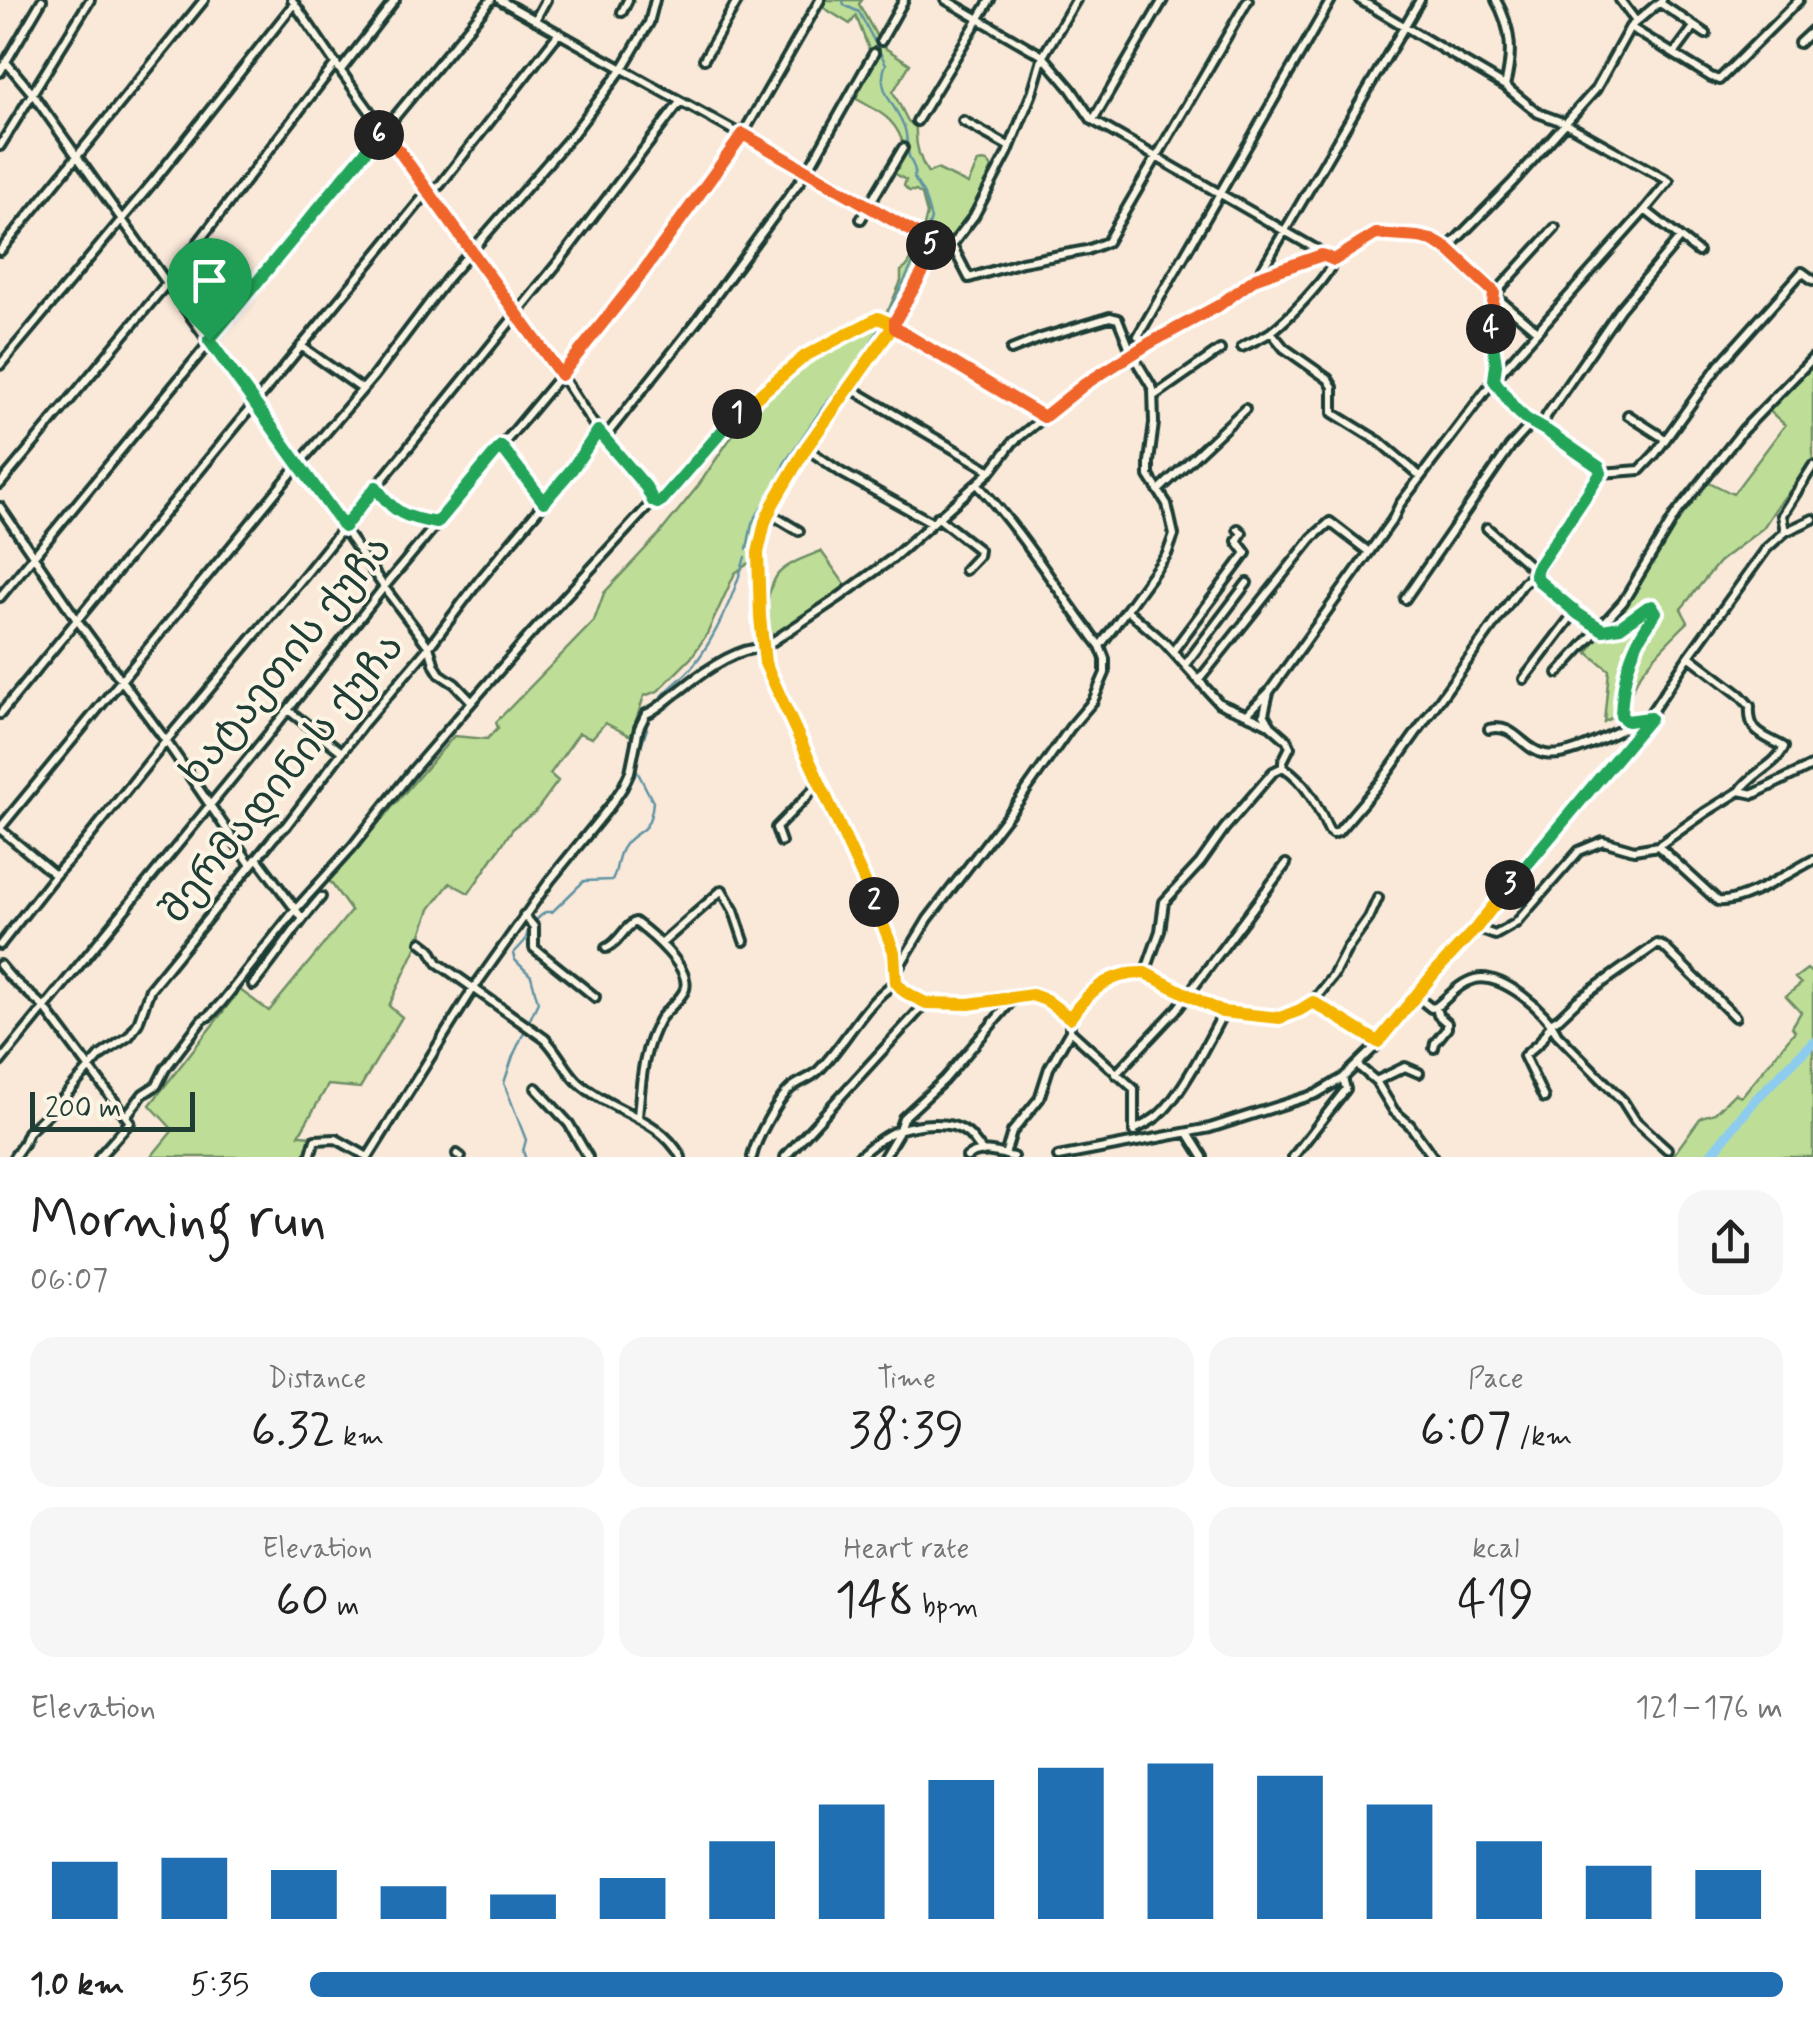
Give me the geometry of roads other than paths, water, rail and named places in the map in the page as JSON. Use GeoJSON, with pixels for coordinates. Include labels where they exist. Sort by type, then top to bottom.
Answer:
{"type":"FeatureCollection","features":[{"type":"Feature","properties":{"kind":"street"},"geometry":{"type":"LineString","coordinates":[[0,72],[42,0]]}},
{"type":"Feature","properties":{"kind":"street"},"geometry":{"type":"LineString","coordinates":[[0,146],[90,0]]}},
{"type":"Feature","properties":{"kind":"street"},"geometry":{"type":"LineString","coordinates":[[0,251],[204,0]]}},
{"type":"Feature","properties":{"kind":"street"},"geometry":{"type":"LineString","coordinates":[[0,484],[395,0]]}},
{"type":"Feature","properties":{"kind":"street"},"geometry":{"type":"LineString","coordinates":[[0,597],[491,0]]}},
{"type":"Feature","properties":{"kind":"street"},"geometry":{"type":"LineString","coordinates":[[500,0],[808,170],[925,239],[933,249]]}},
{"type":"Feature","properties":{"kind":"street"},"geometry":{"type":"LineString","coordinates":[[535,20],[546,0]]}},
{"type":"Feature","properties":{"kind":"street"},"geometry":{"type":"LineString","coordinates":[[622,12],[628,0]]}},
{"type":"Feature","properties":{"kind":"street"},"geometry":{"type":"LineString","coordinates":[[56,875],[0,828],[407,334],[431,298],[573,134],[622,70],[650,23],[655,0]]}},
{"type":"Feature","properties":{"kind":"street"},"geometry":{"type":"LineString","coordinates":[[704,58],[738,0]]}},
{"type":"Feature","properties":{"kind":"street","name":"ხატაეთის ქუჩა"},"geometry":{"type":"LineString","coordinates":[[0,1062],[637,280],[743,134],[820,0]]}},
{"type":"Feature","properties":{"kind":"street"},"geometry":{"type":"LineString","coordinates":[[881,42],[904,0]]}},
{"type":"Feature","properties":{"kind":"street"},"geometry":{"type":"LineString","coordinates":[[946,0],[1043,56],[1092,120],[1334,260]]}},
{"type":"Feature","properties":{"kind":"street"},"geometry":{"type":"LineString","coordinates":[[917,121],[990,0]]}},
{"type":"Feature","properties":{"kind":"street"},"geometry":{"type":"LineString","coordinates":[[933,249],[952,244],[974,216],[1010,147],[1043,56],[1076,0]]}},
{"type":"Feature","properties":{"kind":"street"},"geometry":{"type":"LineString","coordinates":[[1092,120],[1163,0]]}},
{"type":"Feature","properties":{"kind":"street"},"geometry":{"type":"LineString","coordinates":[[952,244],[969,278],[1107,242],[1248,0]]}},
{"type":"Feature","properties":{"kind":"street"},"geometry":{"type":"LineString","coordinates":[[1127,340],[1138,336],[1331,0]]}},
{"type":"Feature","properties":{"kind":"street"},"geometry":{"type":"LineString","coordinates":[[1248,713],[1269,692],[1420,476],[1494,380],[1669,181],[1565,123],[1538,113],[1504,86],[1360,0]]}},
{"type":"Feature","properties":{"kind":"street"},"geometry":{"type":"LineString","coordinates":[[1256,278],[1420,0]]}},
{"type":"Feature","properties":{"kind":"street"},"geometry":{"type":"LineString","coordinates":[[1496,0],[1510,39],[1510,66],[1504,86]]}},
{"type":"Feature","properties":{"kind":"street"},"geometry":{"type":"LineString","coordinates":[[1620,0],[1633,23],[1674,54],[1719,80],[1799,0]]}},
{"type":"Feature","properties":{"kind":"street"},"geometry":{"type":"LineString","coordinates":[[1448,249],[1596,89],[1633,23],[1661,1],[1706,34]]}},
{"type":"Feature","properties":{"kind":"street"},"geometry":{"type":"LineString","coordinates":[[0,365],[122,219],[293,2],[653,501]]}},
{"type":"Feature","properties":{"kind":"street"},"geometry":{"type":"LineString","coordinates":[[1674,54],[1694,27]]}},
{"type":"Feature","properties":{"kind":"street"},"geometry":{"type":"LineString","coordinates":[[1799,44],[1813,30]]}},
{"type":"Feature","properties":{"kind":"street"},"geometry":{"type":"LineString","coordinates":[[0,714],[301,346],[440,184],[560,33]]}},
{"type":"Feature","properties":{"kind":"street","name":"შერმადინის ქუჩა"},"geometry":{"type":"LineString","coordinates":[[14,1157],[28,1132],[101,1055],[129,1036],[150,990],[286,826],[478,582],[697,322],[808,170],[874,54]]}},
{"type":"Feature","properties":{"kind":"street"},"geometry":{"type":"LineString","coordinates":[[6,62],[429,646],[434,666],[472,702]]}},
{"type":"Feature","properties":{"kind":"street"},"geometry":{"type":"LineString","coordinates":[[0,945],[568,250],[680,102]]}},
{"type":"Feature","properties":{"kind":"street"},"geometry":{"type":"LineString","coordinates":[[963,121],[1010,147]]}},
{"type":"Feature","properties":{"kind":"street"},"geometry":{"type":"LineString","coordinates":[[862,219],[902,148]]}},
{"type":"Feature","properties":{"kind":"street"},"geometry":{"type":"LineString","coordinates":[[1645,210],[1698,252]]}},
{"type":"Feature","properties":{"kind":"street"},"geometry":{"type":"LineString","coordinates":[[1555,228],[1494,295],[1490,322],[1496,365],[1494,380],[1514,408],[1599,467],[1601,473]]}},
{"type":"Feature","properties":{"kind":"street"},"geometry":{"type":"LineString","coordinates":[[1242,347],[1271,332],[1322,280],[1334,260],[1376,234],[1418,237],[1448,249],[1537,332]]}},
{"type":"Feature","properties":{"kind":"street"},"geometry":{"type":"LineString","coordinates":[[1541,428],[1546,415],[1620,309],[1679,239]]}},
{"type":"Feature","properties":{"kind":"street"},"geometry":{"type":"LineString","coordinates":[[933,249],[892,324],[806,448],[769,512],[758,553],[765,663],[884,925],[894,952],[896,982],[926,1003],[969,1004],[1032,995],[1070,1018]]}},
{"type":"Feature","properties":{"kind":"street"},"geometry":{"type":"LineString","coordinates":[[310,1157],[315,1140],[336,1140],[368,1157],[473,989],[623,787],[630,772],[638,728],[646,714],[720,663],[753,647],[764,648],[893,558],[990,472],[1013,442],[1085,384],[1218,306],[1256,278],[1322,255]]}},
{"type":"Feature","properties":{"kind":"street"},"geometry":{"type":"LineString","coordinates":[[1601,473],[1640,470],[1719,365],[1802,272],[1813,280]]}},
{"type":"Feature","properties":{"kind":"street"},"geometry":{"type":"LineString","coordinates":[[1011,350],[1110,317],[1118,318],[1154,396],[1149,476],[1172,521],[1174,541],[1100,646]]}},
{"type":"Feature","properties":{"kind":"street"},"geometry":{"type":"LineString","coordinates":[[653,501],[662,500],[739,410],[805,356],[878,318],[1044,417]]}},
{"type":"Feature","properties":{"kind":"street"},"geometry":{"type":"LineString","coordinates":[[1271,332],[1284,348],[1328,379],[1333,386],[1333,413],[1380,442],[1420,476]]}},
{"type":"Feature","properties":{"kind":"street"},"geometry":{"type":"LineString","coordinates":[[1138,336],[1150,343]]}},
{"type":"Feature","properties":{"kind":"street"},"geometry":{"type":"LineString","coordinates":[[301,346],[362,389]]}},
{"type":"Feature","properties":{"kind":"street"},"geometry":{"type":"LineString","coordinates":[[1154,396],[1220,350]]}},
{"type":"Feature","properties":{"kind":"street"},"geometry":{"type":"LineString","coordinates":[[1558,672],[1623,602],[1676,514],[1706,475],[1743,430],[1813,358]]}},
{"type":"Feature","properties":{"kind":"street"},"geometry":{"type":"LineString","coordinates":[[850,388],[990,472]]}},
{"type":"Feature","properties":{"kind":"street"},"geometry":{"type":"LineString","coordinates":[[1158,490],[1244,409]]}},
{"type":"Feature","properties":{"kind":"street"},"geometry":{"type":"LineString","coordinates":[[1628,414],[1666,439]]}},
{"type":"Feature","properties":{"kind":"street"},"geometry":{"type":"LineString","coordinates":[[1406,600],[1510,446],[1532,423]]}},
{"type":"Feature","properties":{"kind":"street"},"geometry":{"type":"LineString","coordinates":[[501,446],[544,502]]}},
{"type":"Feature","properties":{"kind":"street"},"geometry":{"type":"LineString","coordinates":[[806,448],[842,473],[934,519],[978,550],[978,556],[965,570]]}},
{"type":"Feature","properties":{"kind":"street"},"geometry":{"type":"LineString","coordinates":[[1785,532],[1782,515],[1813,466]]}},
{"type":"Feature","properties":{"kind":"street"},"geometry":{"type":"LineString","coordinates":[[1283,767],[1296,776],[1314,799],[1329,830],[1333,834],[1338,832],[1382,779],[1524,582],[1535,574],[1601,473]]}},
{"type":"Feature","properties":{"kind":"street"},"geometry":{"type":"LineString","coordinates":[[896,972],[928,919],[1093,700],[1105,673],[1100,646],[1018,530],[977,484]]}},
{"type":"Feature","properties":{"kind":"street"},"geometry":{"type":"LineString","coordinates":[[376,487],[394,510],[437,523]]}},
{"type":"Feature","properties":{"kind":"street"},"geometry":{"type":"LineString","coordinates":[[99,1157],[143,1094],[157,1085],[202,1020],[222,1002],[413,770],[653,501]]}},
{"type":"Feature","properties":{"kind":"street"},"geometry":{"type":"LineString","coordinates":[[0,507],[210,804],[302,918]]}},
{"type":"Feature","properties":{"kind":"street"},"geometry":{"type":"LineString","coordinates":[[769,512],[799,531]]}},
{"type":"Feature","properties":{"kind":"street"},"geometry":{"type":"LineString","coordinates":[[1058,1157],[1188,1133],[1316,1094],[1343,1078],[1476,928],[1650,718],[1767,548],[1785,532],[1813,519]]}},
{"type":"Feature","properties":{"kind":"street"},"geometry":{"type":"LineString","coordinates":[[1198,680],[1312,538],[1330,522],[1369,552]]}},
{"type":"Feature","properties":{"kind":"street"},"geometry":{"type":"LineString","coordinates":[[1487,528],[1532,568],[1539,581],[1598,627],[1616,629],[1648,607],[1654,608],[1656,612],[1633,654],[1621,711],[1627,721],[1650,718]]}},
{"type":"Feature","properties":{"kind":"street"},"geometry":{"type":"LineString","coordinates":[[1173,651],[1246,553],[1237,540],[1242,533],[1238,529]]}},
{"type":"Feature","properties":{"kind":"street"},"geometry":{"type":"LineString","coordinates":[[1185,664],[1247,583]]}},
{"type":"Feature","properties":{"kind":"street"},"geometry":{"type":"LineString","coordinates":[[1127,610],[1173,651],[1219,702],[1248,713],[1287,740],[1290,747],[1283,767]]}},
{"type":"Feature","properties":{"kind":"street"},"geometry":{"type":"LineString","coordinates":[[1524,679],[1578,614]]}},
{"type":"Feature","properties":{"kind":"street"},"geometry":{"type":"LineString","coordinates":[[1476,928],[1494,934],[1516,923],[1580,851],[1595,844],[1603,841],[1634,850],[1658,846],[1740,792],[1781,754],[1784,747],[1755,730],[1750,706],[1740,695],[1690,656]]}},
{"type":"Feature","properties":{"kind":"street"},"geometry":{"type":"LineString","coordinates":[[1269,692],[1264,714],[1271,726]]}},
{"type":"Feature","properties":{"kind":"street"},"geometry":{"type":"LineString","coordinates":[[288,710],[342,752]]}},
{"type":"Feature","properties":{"kind":"street"},"geometry":{"type":"LineString","coordinates":[[1490,729],[1499,727],[1512,732],[1544,754],[1569,752],[1650,718]]}},
{"type":"Feature","properties":{"kind":"street"},"geometry":{"type":"LineString","coordinates":[[1740,792],[1754,794],[1813,765]]}},
{"type":"Feature","properties":{"kind":"street"},"geometry":{"type":"LineString","coordinates":[[1145,973],[1160,931],[1164,902],[1273,772],[1283,767]]}},
{"type":"Feature","properties":{"kind":"street"},"geometry":{"type":"LineString","coordinates":[[781,842],[776,828],[820,784]]}},
{"type":"Feature","properties":{"kind":"street"},"geometry":{"type":"LineString","coordinates":[[1658,846],[1723,902],[1813,860]]}},
{"type":"Feature","properties":{"kind":"street"},"geometry":{"type":"LineString","coordinates":[[1116,1074],[1178,1008],[1286,864]]}},
{"type":"Feature","properties":{"kind":"street"},"geometry":{"type":"LineString","coordinates":[[661,944],[722,890],[734,910],[744,942]]}},
{"type":"Feature","properties":{"kind":"street"},"geometry":{"type":"LineString","coordinates":[[254,985],[321,897]]}},
{"type":"Feature","properties":{"kind":"street"},"geometry":{"type":"LineString","coordinates":[[967,1157],[982,1152],[1009,1156],[1012,1132],[1040,1099],[1049,1068],[1070,1031],[1070,1018],[1094,988],[1105,981],[1145,973],[1222,1012],[1280,1018],[1313,1002],[1333,976],[1378,898]]}},
{"type":"Feature","properties":{"kind":"street"},"geometry":{"type":"LineString","coordinates":[[526,917],[534,927],[534,948],[595,997]]}},
{"type":"Feature","properties":{"kind":"street"},"geometry":{"type":"LineString","coordinates":[[606,948],[635,922],[661,944],[685,983],[684,990],[662,1016],[648,1047],[638,1117]]}},
{"type":"Feature","properties":{"kind":"street"},"geometry":{"type":"LineString","coordinates":[[421,942],[438,963],[558,1052],[577,1081],[671,1140],[681,1157]]}},
{"type":"Feature","properties":{"kind":"street"},"geometry":{"type":"LineString","coordinates":[[1544,1098],[1524,1056],[1540,1042],[1552,1022],[1656,944],[1664,947],[1735,1017]]}},
{"type":"Feature","properties":{"kind":"street"},"geometry":{"type":"LineString","coordinates":[[0,965],[44,1007],[128,1119]]}},
{"type":"Feature","properties":{"kind":"street"},"geometry":{"type":"LineString","coordinates":[[1416,996],[1431,1008],[1436,1007],[1464,984],[1486,978],[1516,992],[1552,1022],[1557,1034],[1623,1100],[1635,1120],[1667,1149]]}},
{"type":"Feature","properties":{"kind":"street"},"geometry":{"type":"LineString","coordinates":[[752,1157],[786,1092],[818,1072],[865,1009],[896,982]]}},
{"type":"Feature","properties":{"kind":"street"},"geometry":{"type":"LineString","coordinates":[[884,1157],[903,1118],[944,1080],[1015,997]]}},
{"type":"Feature","properties":{"kind":"street"},"geometry":{"type":"LineString","coordinates":[[1313,1002],[1378,1042]]}},
{"type":"Feature","properties":{"kind":"street"},"geometry":{"type":"LineString","coordinates":[[785,1157],[926,1003]]}},
{"type":"Feature","properties":{"kind":"street"},"geometry":{"type":"LineString","coordinates":[[1434,1048],[1448,1028],[1436,1007]]}},
{"type":"Feature","properties":{"kind":"street"},"geometry":{"type":"LineString","coordinates":[[1134,1130],[1158,1117],[1166,1107],[1188,1076],[1222,1012]]}},
{"type":"Feature","properties":{"kind":"street"},"geometry":{"type":"LineString","coordinates":[[1070,1031],[1134,1089],[1134,1141]]}},
{"type":"Feature","properties":{"kind":"street"},"geometry":{"type":"LineString","coordinates":[[1356,1066],[1376,1080],[1394,1110],[1433,1157]]}},
{"type":"Feature","properties":{"kind":"street"},"geometry":{"type":"LineString","coordinates":[[1376,1080],[1405,1067],[1419,1073]]}},
{"type":"Feature","properties":{"kind":"street"},"geometry":{"type":"LineString","coordinates":[[1293,1157],[1346,1089],[1343,1078]]}},
{"type":"Feature","properties":{"kind":"street"},"geometry":{"type":"LineString","coordinates":[[536,1088],[569,1124],[588,1157]]}},
{"type":"Feature","properties":{"kind":"street"},"geometry":{"type":"LineString","coordinates":[[858,1157],[897,1130],[948,1124],[968,1133],[982,1152]]}},
{"type":"Feature","properties":{"kind":"street"},"geometry":{"type":"LineString","coordinates":[[1188,1133],[1203,1157]]}},
{"type":"Feature","properties":{"kind":"waterway"},"geometry":{"type":"LineString","coordinates":[[747,549],[752,523],[779,480],[784,464],[864,354],[888,314],[931,219],[914,178],[905,128],[884,89],[886,64],[859,12],[844,5],[843,0]]}},
{"type":"Feature","properties":{"kind":"waterway"},"geometry":{"type":"LineString","coordinates":[[654,706],[693,666],[709,642],[745,557]]}},
{"type":"Feature","properties":{"kind":"waterway"},"geometry":{"type":"LineString","coordinates":[[534,922],[545,912],[552,912],[584,881],[612,880],[622,849],[645,828],[653,802],[635,761],[647,729]]}},
{"type":"Feature","properties":{"kind":"waterway"},"geometry":{"type":"LineString","coordinates":[[525,1157],[526,1140],[504,1083],[538,1002],[531,976],[513,954],[525,941],[529,928]]}},
{"type":"Feature","properties":{"kind":"waterway"},"geometry":{"type":"LineString","coordinates":[[1709,1157],[1755,1100],[1813,1042]]}}]}
